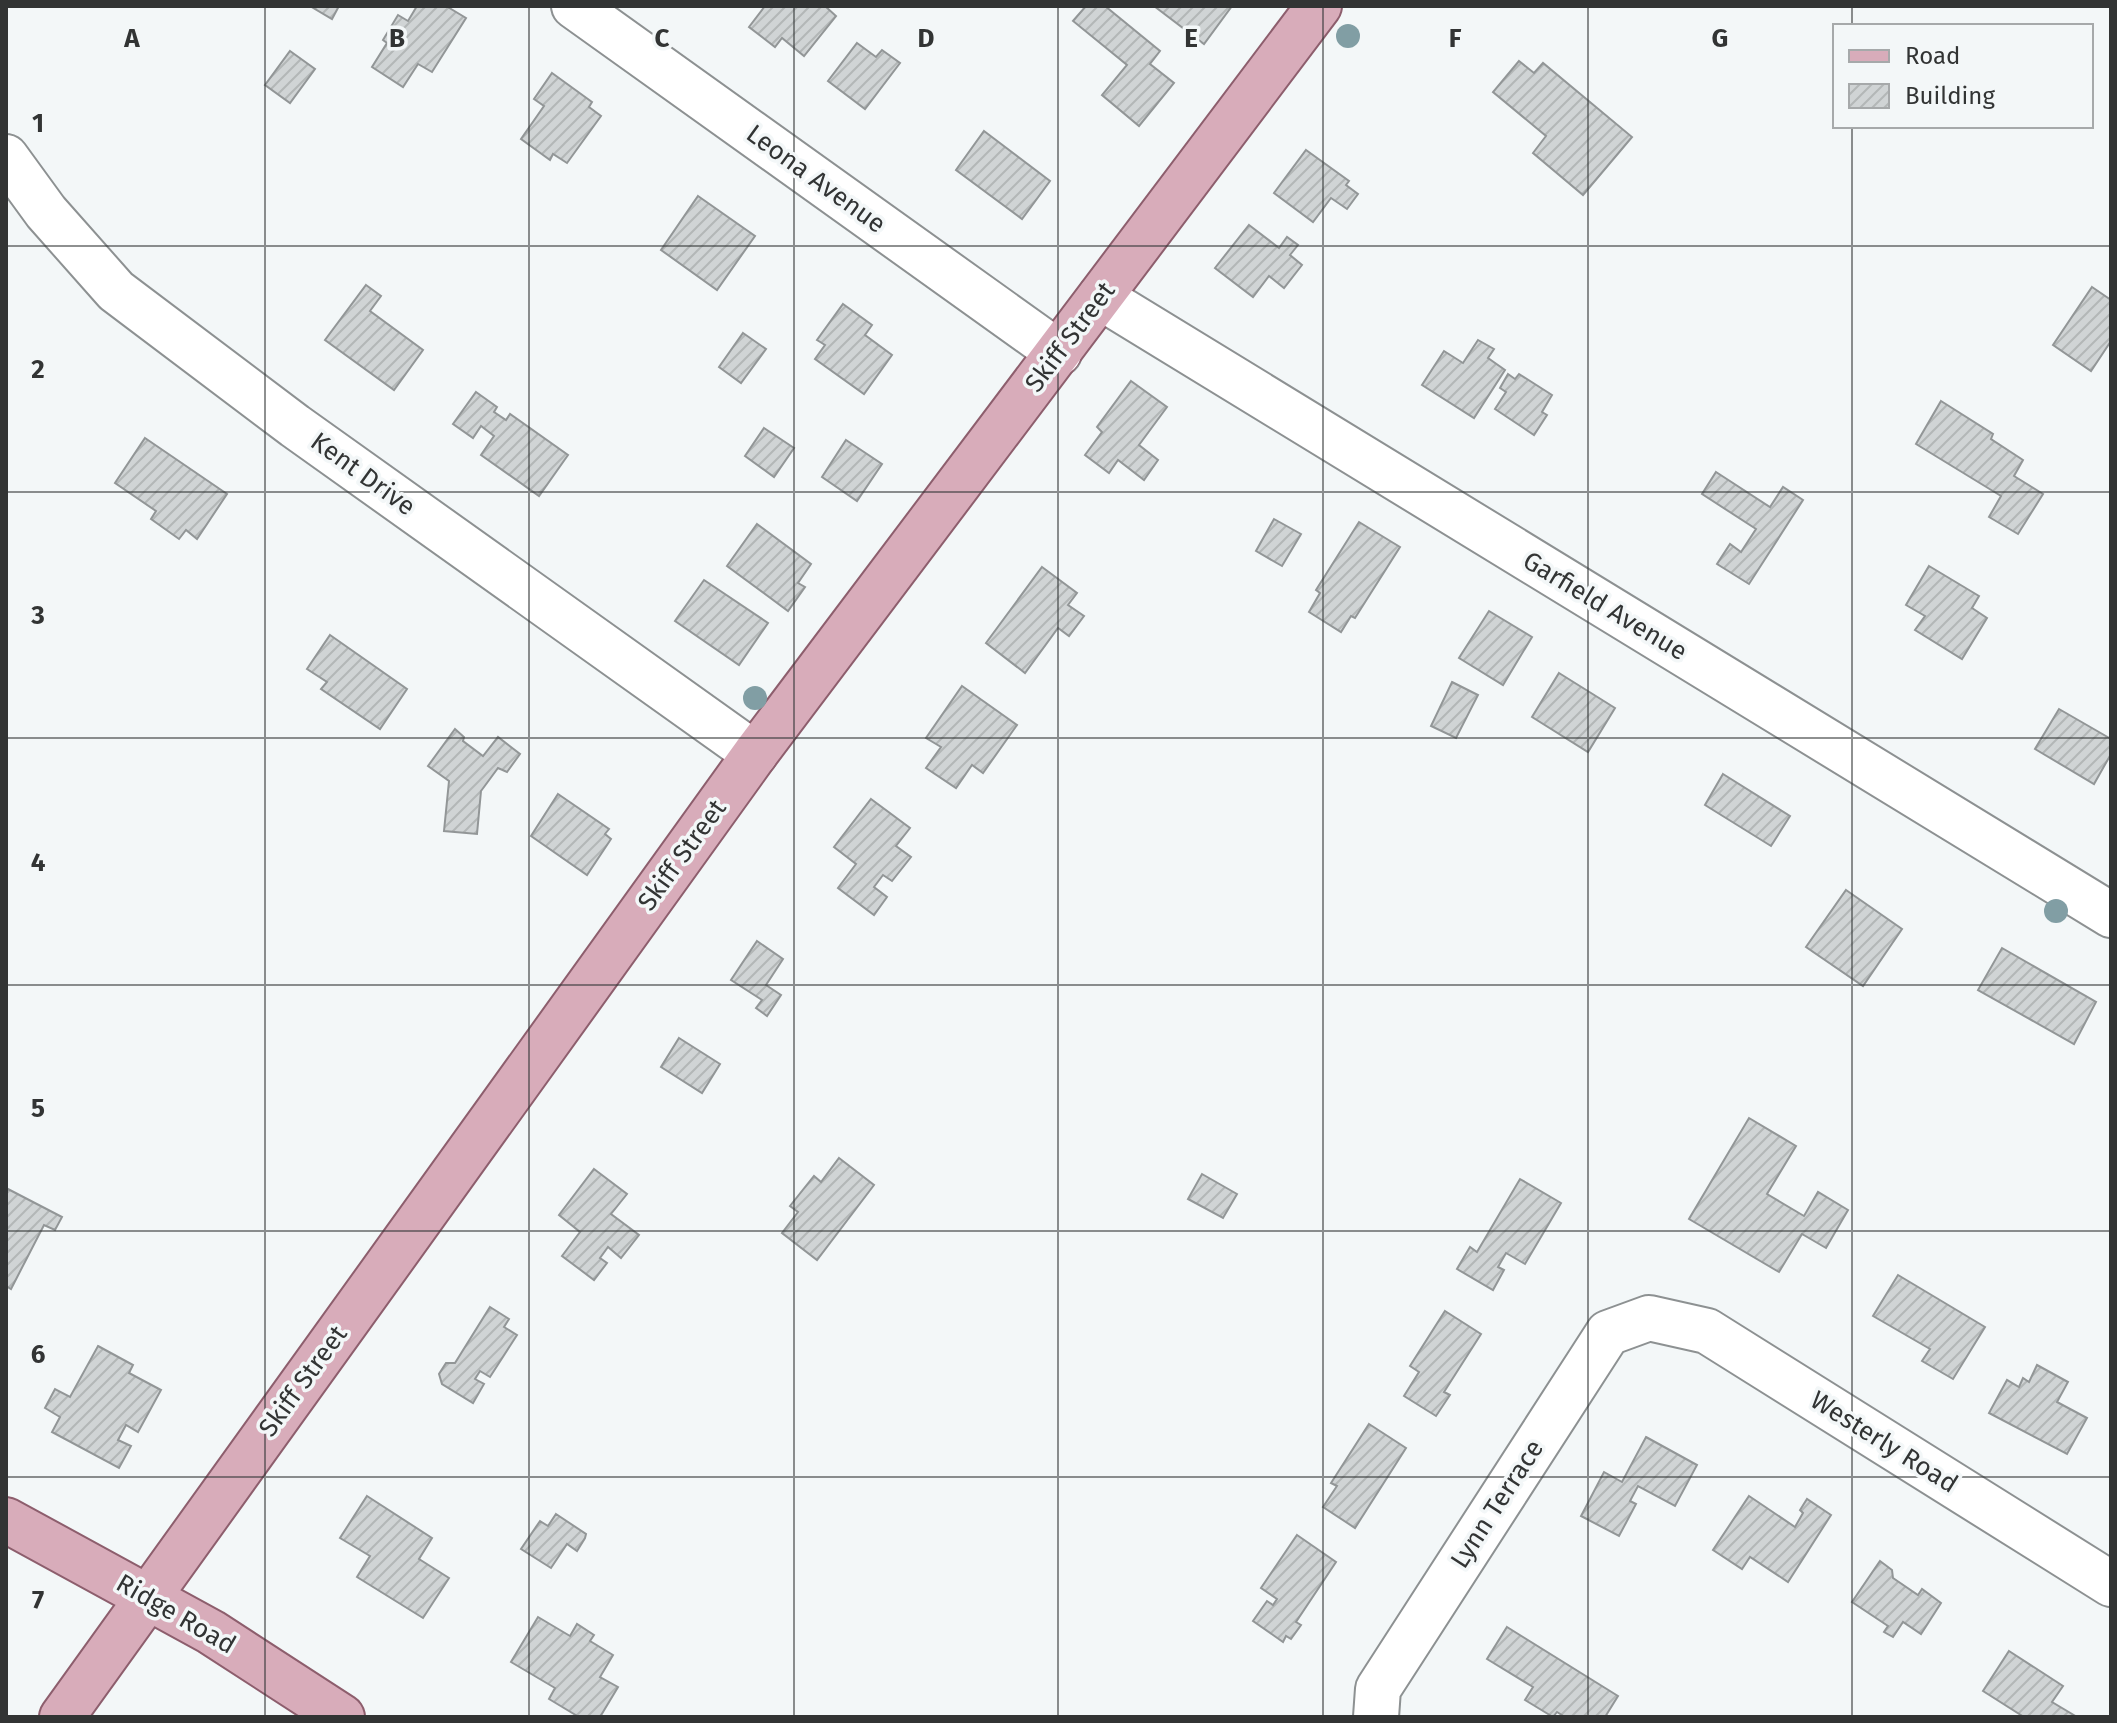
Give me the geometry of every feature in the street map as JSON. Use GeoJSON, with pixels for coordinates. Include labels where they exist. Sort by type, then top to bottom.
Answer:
{"type":"FeatureCollection","features":[{"type":"Feature","properties":{"kind":"main road","name":"Skiff Street"},"geometry":{"type":"LineString","coordinates":[[62,1717],[755,754],[1319,6]]}},
{"type":"Feature","properties":{"kind":"main road","name":"Ridge Road"},"geometry":{"type":"LineString","coordinates":[[6,1520],[211,1632],[342,1717]]}},
{"type":"Feature","properties":{"kind":"street","name":"Leona Avenue"},"geometry":{"type":"LineString","coordinates":[[574,6],[1059,353]]}},
{"type":"Feature","properties":{"kind":"street","name":"Kent Drive"},"geometry":{"type":"LineString","coordinates":[[6,157],[46,212],[116,291],[295,426],[755,754]]}},
{"type":"Feature","properties":{"kind":"street","name":"Garfield Avenue"},"geometry":{"type":"LineString","coordinates":[[1100,297],[2111,915]]}},
{"type":"Feature","properties":{"kind":"street","name":"Westerly Road"},"geometry":{"type":"LineString","coordinates":[[1649,1318],[1707,1331],[2111,1584]]}},
{"type":"Feature","properties":{"kind":"street","name":"Lynn Terrace"},"geometry":{"type":"LineString","coordinates":[[1376,1717],[1378,1689],[1608,1333],[1649,1318]]}},
{"type":"Feature","properties":{"kind":"building"},"geometry":{"type":"Polygon","coordinates":[[[310,6],[339,6],[332,19],[310,6]]]}},
{"type":"Feature","properties":{"kind":"building"},"geometry":{"type":"Polygon","coordinates":[[[417,6],[446,6],[466,18],[432,72],[418,64],[403,87],[372,67],[387,43],[383,40],[398,15],[408,21],[417,6]]]}},
{"type":"Feature","properties":{"kind":"building"},"geometry":{"type":"Polygon","coordinates":[[[765,6],[825,6],[836,16],[804,56],[782,38],[775,47],[749,27],[765,6]]]}},
{"type":"Feature","properties":{"kind":"building"},"geometry":{"type":"Polygon","coordinates":[[[1086,6],[1105,6],[1160,51],[1150,64],[1174,83],[1139,126],[1102,95],[1127,65],[1073,21],[1086,6]]]}},
{"type":"Feature","properties":{"kind":"building"},"geometry":{"type":"Polygon","coordinates":[[[1154,6],[1232,6],[1204,44],[1154,6]]]}},
{"type":"Feature","properties":{"kind":"building"},"geometry":{"type":"Polygon","coordinates":[[[857,43],[876,57],[882,50],[900,63],[865,109],[828,81],[857,43]]]}},
{"type":"Feature","properties":{"kind":"building"},"geometry":{"type":"Polygon","coordinates":[[[290,51],[315,69],[290,103],[265,85],[290,51]]]}},
{"type":"Feature","properties":{"kind":"building"},"geometry":{"type":"Polygon","coordinates":[[[1519,61],[1534,73],[1543,63],[1632,137],[1583,195],[1533,153],[1546,136],[1493,92],[1519,61]]]}},
{"type":"Feature","properties":{"kind":"building"},"geometry":{"type":"Polygon","coordinates":[[[552,73],[592,102],[589,107],[601,116],[567,163],[553,154],[550,160],[521,139],[544,106],[534,99],[552,73]]]}},
{"type":"Feature","properties":{"kind":"building"},"geometry":{"type":"Polygon","coordinates":[[[984,131],[1050,181],[1022,219],[956,170],[984,131]]]}},
{"type":"Feature","properties":{"kind":"building"},"geometry":{"type":"Polygon","coordinates":[[[1306,150],[1349,181],[1346,185],[1358,194],[1347,209],[1331,198],[1313,222],[1274,193],[1306,150]]]}},
{"type":"Feature","properties":{"kind":"building"},"geometry":{"type":"Polygon","coordinates":[[[698,196],[755,236],[717,290],[661,250],[698,196]]]}},
{"type":"Feature","properties":{"kind":"building"},"geometry":{"type":"Polygon","coordinates":[[[1249,225],[1279,248],[1287,237],[1298,245],[1290,255],[1302,265],[1284,288],[1269,276],[1253,297],[1215,268],[1249,225]]]}},
{"type":"Feature","properties":{"kind":"building"},"geometry":{"type":"Polygon","coordinates":[[[366,285],[381,296],[370,311],[423,350],[394,390],[325,340],[366,285]]]}},
{"type":"Feature","properties":{"kind":"building"},"geometry":{"type":"Polygon","coordinates":[[[2092,287],[2111,300],[2111,341],[2091,371],[2053,345],[2092,287]]]}},
{"type":"Feature","properties":{"kind":"building"},"geometry":{"type":"Polygon","coordinates":[[[843,304],[872,325],[865,335],[892,355],[864,394],[815,359],[825,345],[817,340],[843,304]]]}},
{"type":"Feature","properties":{"kind":"building"},"geometry":{"type":"Polygon","coordinates":[[[743,333],[766,349],[741,383],[719,367],[743,333]]]}},
{"type":"Feature","properties":{"kind":"building"},"geometry":{"type":"Polygon","coordinates":[[[1478,340],[1494,349],[1488,358],[1505,370],[1474,418],[1422,385],[1444,351],[1463,363],[1478,340]]]}},
{"type":"Feature","properties":{"kind":"building"},"geometry":{"type":"Polygon","coordinates":[[[1508,374],[1515,379],[1519,374],[1552,395],[1542,412],[1547,415],[1534,435],[1495,409],[1506,392],[1500,388],[1508,374]]]}},
{"type":"Feature","properties":{"kind":"building"},"geometry":{"type":"Polygon","coordinates":[[[1131,381],[1167,407],[1139,445],[1158,460],[1144,480],[1118,460],[1109,473],[1085,455],[1102,432],[1097,427],[1131,381]]]}},
{"type":"Feature","properties":{"kind":"building"},"geometry":{"type":"Polygon","coordinates":[[[476,392],[497,407],[494,412],[506,420],[510,414],[568,455],[539,496],[481,455],[494,436],[481,426],[473,438],[453,424],[476,392]]]}},
{"type":"Feature","properties":{"kind":"building"},"geometry":{"type":"Polygon","coordinates":[[[1941,401],[1993,434],[1991,439],[2023,460],[2014,476],[2043,494],[2018,534],[1989,517],[2001,496],[1916,444],[1941,401]]]}},
{"type":"Feature","properties":{"kind":"building"},"geometry":{"type":"Polygon","coordinates":[[[764,428],[794,448],[774,477],[745,456],[764,428]]]}},
{"type":"Feature","properties":{"kind":"building"},"geometry":{"type":"Polygon","coordinates":[[[145,438],[227,494],[197,539],[186,530],[179,539],[151,519],[156,511],[115,483],[145,438]]]}},
{"type":"Feature","properties":{"kind":"building"},"geometry":{"type":"Polygon","coordinates":[[[846,440],[882,464],[857,501],[822,477],[846,440]]]}},
{"type":"Feature","properties":{"kind":"building"},"geometry":{"type":"Polygon","coordinates":[[[1716,472],[1770,507],[1783,487],[1803,500],[1749,584],[1717,564],[1730,544],[1741,552],[1756,529],[1702,494],[1716,472]]]}},
{"type":"Feature","properties":{"kind":"building"},"geometry":{"type":"Polygon","coordinates":[[[1274,519],[1301,534],[1282,566],[1256,551],[1274,519]]]}},
{"type":"Feature","properties":{"kind":"building"},"geometry":{"type":"Polygon","coordinates":[[[1359,522],[1400,547],[1355,618],[1351,616],[1341,632],[1309,612],[1320,593],[1316,590],[1359,522]]]}},
{"type":"Feature","properties":{"kind":"building"},"geometry":{"type":"Polygon","coordinates":[[[757,524],[811,564],[798,583],[805,587],[788,611],[727,566],[757,524]]]}},
{"type":"Feature","properties":{"kind":"building"},"geometry":{"type":"Polygon","coordinates":[[[1929,566],[1979,596],[1972,608],[1987,618],[1962,659],[1915,630],[1925,616],[1906,605],[1929,566]]]}},
{"type":"Feature","properties":{"kind":"building"},"geometry":{"type":"Polygon","coordinates":[[[1042,567],[1077,593],[1068,605],[1084,616],[1069,636],[1058,628],[1025,673],[986,643],[1042,567]]]}},
{"type":"Feature","properties":{"kind":"building"},"geometry":{"type":"Polygon","coordinates":[[[704,580],[768,623],[739,665],[675,621],[704,580]]]}},
{"type":"Feature","properties":{"kind":"building"},"geometry":{"type":"Polygon","coordinates":[[[1489,611],[1532,637],[1503,685],[1459,658],[1489,611]]]}},
{"type":"Feature","properties":{"kind":"building"},"geometry":{"type":"Polygon","coordinates":[[[330,635],[407,689],[380,729],[321,689],[327,682],[307,669],[330,635]]]}},
{"type":"Feature","properties":{"kind":"building"},"geometry":{"type":"Polygon","coordinates":[[[1559,673],[1615,708],[1588,752],[1532,717],[1559,673]]]}},
{"type":"Feature","properties":{"kind":"building"},"geometry":{"type":"Polygon","coordinates":[[[1452,682],[1478,695],[1456,738],[1431,726],[1452,682]]]}},
{"type":"Feature","properties":{"kind":"building"},"geometry":{"type":"Polygon","coordinates":[[[962,686],[1017,725],[983,773],[972,765],[956,788],[926,768],[941,747],[926,738],[962,686]]]}},
{"type":"Feature","properties":{"kind":"building"},"geometry":{"type":"Polygon","coordinates":[[[2059,709],[2111,739],[2111,754],[2094,784],[2035,749],[2059,709]]]}},
{"type":"Feature","properties":{"kind":"building"},"geometry":{"type":"Polygon","coordinates":[[[455,729],[464,737],[463,741],[483,756],[498,737],[520,754],[507,772],[498,768],[481,791],[477,834],[444,831],[449,781],[428,766],[455,729]]]}},
{"type":"Feature","properties":{"kind":"building"},"geometry":{"type":"Polygon","coordinates":[[[1723,774],[1790,816],[1771,846],[1705,805],[1723,774]]]}},
{"type":"Feature","properties":{"kind":"building"},"geometry":{"type":"Polygon","coordinates":[[[558,794],[609,829],[605,834],[611,839],[587,875],[531,836],[558,794]]]}},
{"type":"Feature","properties":{"kind":"building"},"geometry":{"type":"Polygon","coordinates":[[[871,799],[910,828],[896,846],[911,857],[892,881],[883,875],[874,887],[887,897],[874,915],[838,888],[856,864],[834,847],[871,799]]]}},
{"type":"Feature","properties":{"kind":"building"},"geometry":{"type":"Polygon","coordinates":[[[1846,890],[1902,929],[1863,986],[1806,947],[1846,890]]]}},
{"type":"Feature","properties":{"kind":"building"},"geometry":{"type":"Polygon","coordinates":[[[757,941],[783,959],[766,985],[781,995],[767,1016],[756,1008],[762,1000],[731,980],[757,941]]]}},
{"type":"Feature","properties":{"kind":"building"},"geometry":{"type":"Polygon","coordinates":[[[2002,948],[2096,1002],[2074,1044],[1978,990],[2002,948]]]}},
{"type":"Feature","properties":{"kind":"building"},"geometry":{"type":"Polygon","coordinates":[[[679,1038],[720,1064],[702,1093],[661,1067],[679,1038]]]}},
{"type":"Feature","properties":{"kind":"building"},"geometry":{"type":"Polygon","coordinates":[[[1749,1118],[1796,1146],[1767,1194],[1804,1216],[1818,1192],[1848,1210],[1826,1248],[1802,1234],[1779,1272],[1689,1219],[1749,1118]]]}},
{"type":"Feature","properties":{"kind":"building"},"geometry":{"type":"Polygon","coordinates":[[[839,1158],[874,1185],[817,1260],[782,1233],[798,1212],[790,1206],[814,1176],[821,1182],[839,1158]]]}},
{"type":"Feature","properties":{"kind":"building"},"geometry":{"type":"Polygon","coordinates":[[[594,1169],[627,1194],[611,1214],[639,1235],[621,1258],[608,1247],[600,1258],[607,1263],[594,1280],[562,1256],[580,1232],[559,1215],[594,1169]]]}},
{"type":"Feature","properties":{"kind":"building"},"geometry":{"type":"Polygon","coordinates":[[[1202,1174],[1237,1194],[1223,1218],[1188,1199],[1202,1174]]]}},
{"type":"Feature","properties":{"kind":"building"},"geometry":{"type":"Polygon","coordinates":[[[1520,1179],[1561,1203],[1525,1264],[1506,1253],[1498,1267],[1504,1270],[1493,1290],[1457,1269],[1470,1247],[1477,1252],[1520,1179]]]}},
{"type":"Feature","properties":{"kind":"building"},"geometry":{"type":"Polygon","coordinates":[[[6,1188],[62,1217],[55,1230],[44,1225],[11,1289],[6,1286],[6,1188]]]}},
{"type":"Feature","properties":{"kind":"building"},"geometry":{"type":"Polygon","coordinates":[[[1898,1275],[1985,1327],[1953,1379],[1922,1361],[1930,1349],[1873,1316],[1898,1275]]]}},
{"type":"Feature","properties":{"kind":"building"},"geometry":{"type":"Polygon","coordinates":[[[490,1307],[509,1319],[504,1327],[517,1335],[490,1377],[480,1371],[475,1379],[484,1384],[473,1403],[442,1384],[439,1374],[446,1363],[455,1363],[490,1307]]]}},
{"type":"Feature","properties":{"kind":"building"},"geometry":{"type":"Polygon","coordinates":[[[1445,1311],[1481,1334],[1444,1392],[1450,1395],[1436,1416],[1404,1396],[1419,1372],[1410,1366],[1445,1311]]]}},
{"type":"Feature","properties":{"kind":"building"},"geometry":{"type":"Polygon","coordinates":[[[98,1346],[133,1365],[129,1373],[161,1390],[138,1432],[126,1425],[118,1440],[131,1446],[119,1468],[52,1432],[60,1417],[45,1408],[55,1389],[70,1397],[98,1346]]]}},
{"type":"Feature","properties":{"kind":"building"},"geometry":{"type":"Polygon","coordinates":[[[2037,1365],[2068,1382],[2057,1402],[2087,1418],[2067,1454],[1989,1413],[2007,1380],[2019,1387],[2023,1378],[2029,1382],[2037,1365]]]}},
{"type":"Feature","properties":{"kind":"building"},"geometry":{"type":"Polygon","coordinates":[[[1369,1424],[1406,1448],[1355,1528],[1323,1507],[1337,1486],[1331,1483],[1369,1424]]]}},
{"type":"Feature","properties":{"kind":"building"},"geometry":{"type":"Polygon","coordinates":[[[1646,1437],[1697,1465],[1675,1506],[1638,1486],[1630,1501],[1636,1504],[1619,1536],[1581,1516],[1604,1472],[1622,1482],[1646,1437]]]}},
{"type":"Feature","properties":{"kind":"building"},"geometry":{"type":"Polygon","coordinates":[[[367,1496],[432,1538],[419,1559],[449,1578],[423,1618],[357,1577],[370,1556],[340,1538],[367,1496]]]}},
{"type":"Feature","properties":{"kind":"building"},"geometry":{"type":"Polygon","coordinates":[[[1749,1496],[1795,1527],[1807,1499],[1831,1515],[1788,1582],[1750,1557],[1742,1569],[1713,1550],[1749,1496]]]}},
{"type":"Feature","properties":{"kind":"building"},"geometry":{"type":"Polygon","coordinates":[[[556,1514],[586,1534],[577,1551],[567,1544],[551,1568],[521,1549],[540,1521],[548,1526],[556,1514]]]}},
{"type":"Feature","properties":{"kind":"building"},"geometry":{"type":"Polygon","coordinates":[[[1297,1535],[1336,1562],[1296,1622],[1301,1625],[1291,1639],[1286,1636],[1283,1642],[1253,1621],[1267,1601],[1273,1605],[1277,1599],[1261,1588],[1297,1535]]]}},
{"type":"Feature","properties":{"kind":"building"},"geometry":{"type":"Polygon","coordinates":[[[1880,1561],[1892,1570],[1893,1578],[1918,1595],[1922,1589],[1941,1603],[1921,1634],[1903,1622],[1893,1637],[1884,1632],[1888,1626],[1852,1602],[1880,1561]]]}},
{"type":"Feature","properties":{"kind":"building"},"geometry":{"type":"Polygon","coordinates":[[[538,1617],[570,1636],[577,1624],[594,1635],[590,1641],[613,1655],[600,1677],[618,1687],[600,1717],[579,1717],[549,1699],[555,1688],[511,1662],[538,1617]]]}},
{"type":"Feature","properties":{"kind":"building"},"geometry":{"type":"Polygon","coordinates":[[[1507,1627],[1618,1696],[1605,1717],[1565,1717],[1557,1712],[1553,1717],[1525,1700],[1533,1687],[1487,1659],[1507,1627]]]}},
{"type":"Feature","properties":{"kind":"building"},"geometry":{"type":"Polygon","coordinates":[[[2009,1651],[2063,1686],[2052,1702],[2077,1717],[2024,1717],[1983,1691],[2009,1651]]]}}]}
